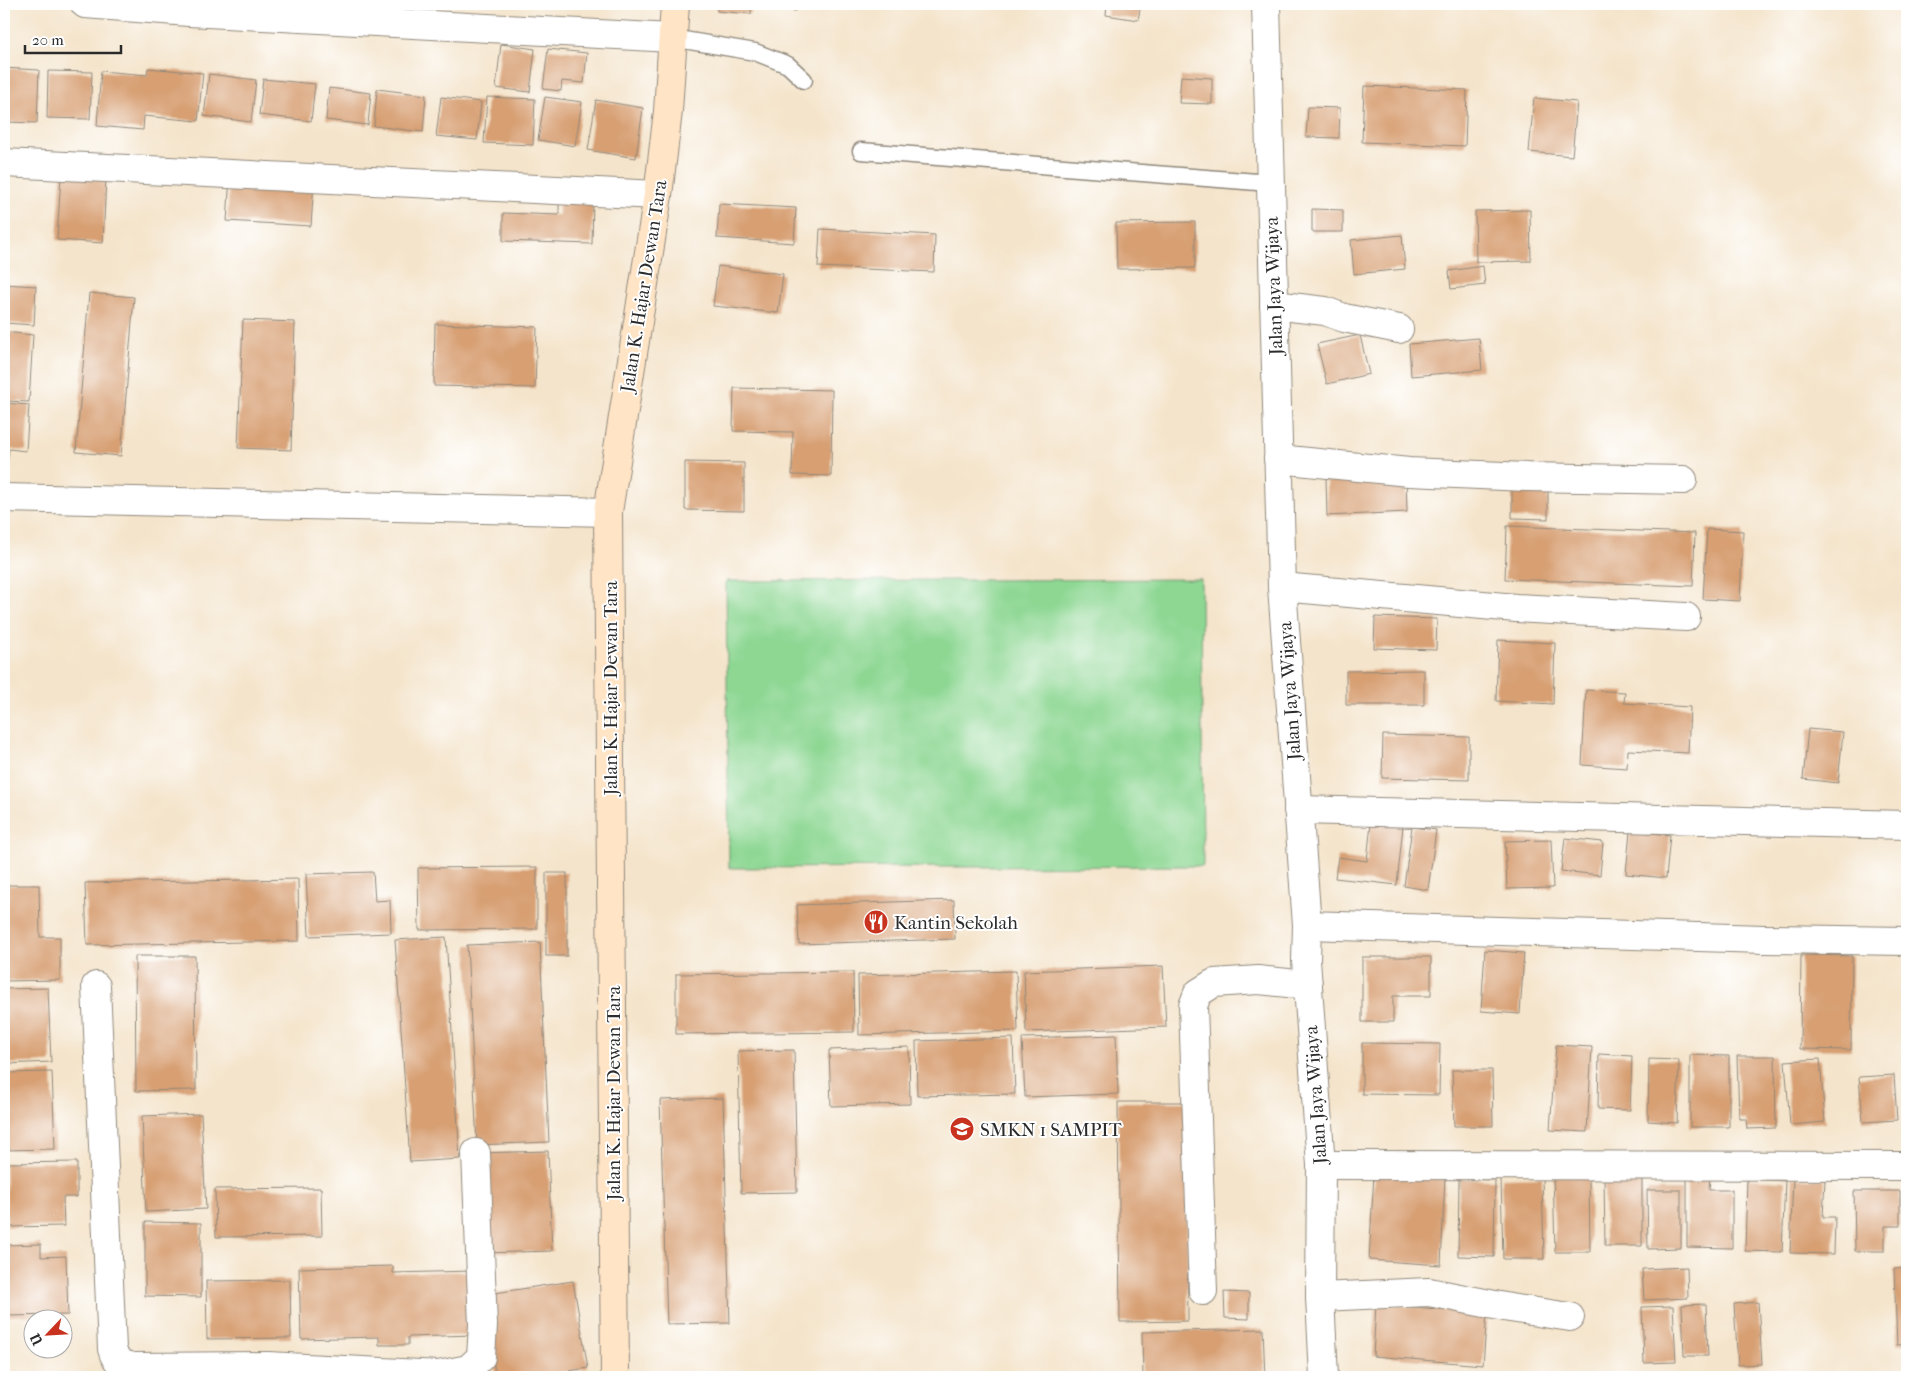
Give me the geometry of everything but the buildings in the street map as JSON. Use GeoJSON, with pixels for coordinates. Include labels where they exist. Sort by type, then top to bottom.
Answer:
{"type":"FeatureCollection","features":[{"type":"Feature","properties":{"kind":"street"},"geometry":{"type":"LineString","coordinates":[[85,4],[199,13],[672,38]]}},
{"type":"Feature","properties":{"kind":"street","name":"Jalan K. Hajar Dewan Tara"},"geometry":{"type":"LineString","coordinates":[[615,1377],[608,512],[658,195],[668,111],[675,4]]}},
{"type":"Feature","properties":{"kind":"street","name":"Jalan Jaya Wijaya"},"geometry":{"type":"LineString","coordinates":[[1266,4],[1282,588],[1307,924],[1308,985],[1321,1165],[1320,1297],[1324,1377]]}},
{"type":"Feature","properties":{"kind":"street"},"geometry":{"type":"LineString","coordinates":[[4,164],[658,195]]}},
{"type":"Feature","properties":{"kind":"street"},"geometry":{"type":"LineString","coordinates":[[1274,305],[1325,311],[1344,318],[1399,329]]}},
{"type":"Feature","properties":{"kind":"street"},"geometry":{"type":"LineString","coordinates":[[1278,459],[1409,472],[1527,477],[1683,480]]}},
{"type":"Feature","properties":{"kind":"street"},"geometry":{"type":"LineString","coordinates":[[4,498],[608,512]]}},
{"type":"Feature","properties":{"kind":"street"},"geometry":{"type":"LineString","coordinates":[[1282,588],[1516,608],[1686,617]]}},
{"type":"Feature","properties":{"kind":"street"},"geometry":{"type":"LineString","coordinates":[[1298,810],[1907,825]]}},
{"type":"Feature","properties":{"kind":"street"},"geometry":{"type":"LineString","coordinates":[[1307,924],[1764,939],[1907,941]]}},
{"type":"Feature","properties":{"kind":"street"},"geometry":{"type":"LineString","coordinates":[[1203,1291],[1194,1006],[1198,993],[1214,983],[1258,980],[1308,985]]}},
{"type":"Feature","properties":{"kind":"street"},"geometry":{"type":"LineString","coordinates":[[96,986],[112,1349],[114,1356],[125,1366],[268,1372],[439,1375],[468,1369],[481,1358],[482,1325],[476,1153]]}},
{"type":"Feature","properties":{"kind":"street"},"geometry":{"type":"LineString","coordinates":[[1321,1165],[1907,1166]]}},
{"type":"Feature","properties":{"kind":"street"},"geometry":{"type":"LineString","coordinates":[[1320,1297],[1429,1292],[1510,1308],[1570,1316]]}},
{"type":"Feature","properties":{"kind":"lane"},"geometry":{"type":"LineString","coordinates":[[672,38],[755,52],[788,65],[804,80]]}},
{"type":"Feature","properties":{"kind":"lane"},"geometry":{"type":"LineString","coordinates":[[861,151],[1270,183]]}},
{"type":"Feature","properties":{"kind":"green space"},"geometry":{"type":"Polygon","coordinates":[[[1201,579],[1203,866],[729,868],[726,581],[1201,579]]]}},
{"type":"Feature","properties":{"kind":"place","name":"Kantin Sekolah"},"geometry":{"type":"Point","coordinates":[876,922]}},
{"type":"Feature","properties":{"kind":"place","name":"SMKN 1 SAMPIT"},"geometry":{"type":"Point","coordinates":[962,1129]}}]}
